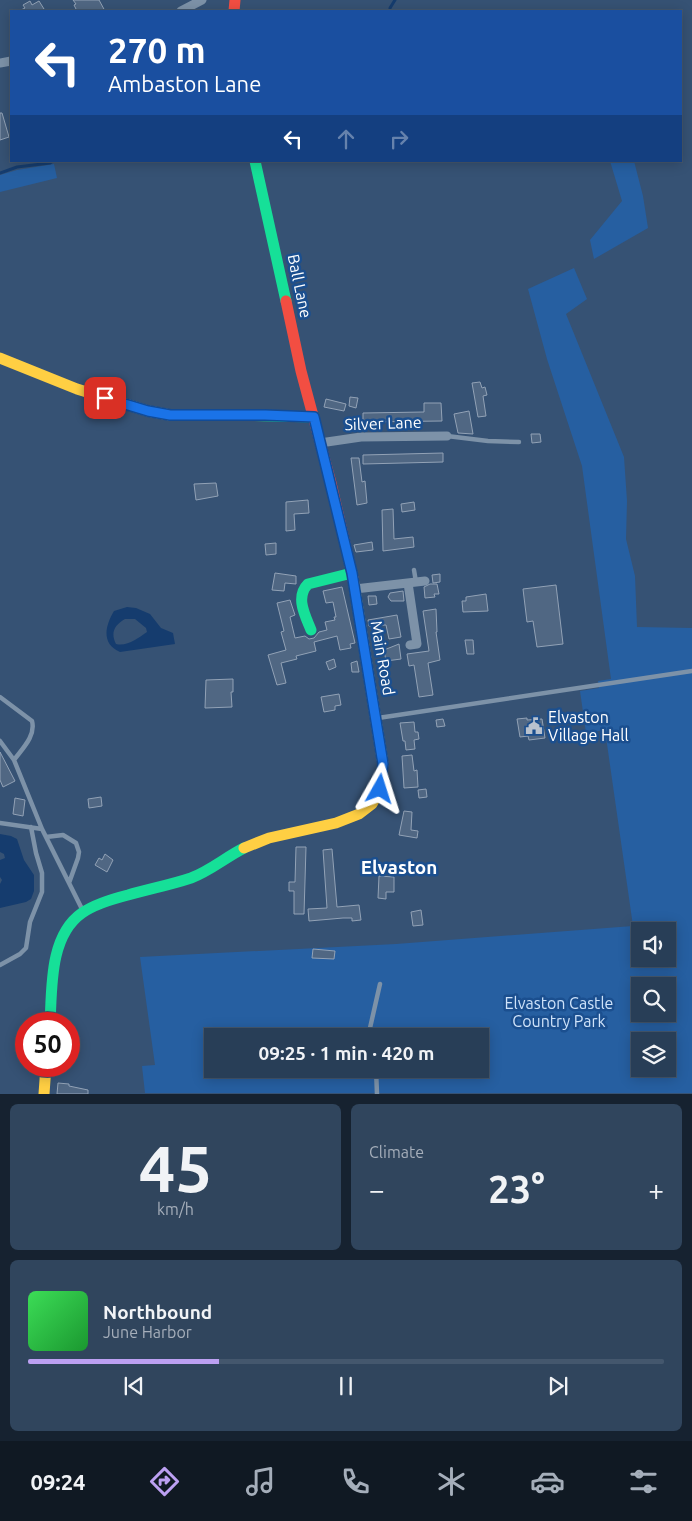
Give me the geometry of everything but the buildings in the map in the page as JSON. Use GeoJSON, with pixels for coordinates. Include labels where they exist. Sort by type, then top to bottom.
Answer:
{"type":"FeatureCollection","features":[{"type":"Feature","properties":{"kind":"main road","name":"Ball Lane"},"geometry":{"type":"LineString","coordinates":[[255,162],[301,371],[314,417]]}},
{"type":"Feature","properties":{"kind":"main road"},"geometry":{"type":"LineString","coordinates":[[0,358],[77,389],[148,411],[170,415],[314,417]]}},
{"type":"Feature","properties":{"kind":"main road","name":"Main Road"},"geometry":{"type":"LineString","coordinates":[[84,912],[120,897],[197,876],[240,850],[274,836],[332,823],[362,813],[377,798],[382,780],[383,764],[377,718],[352,573],[314,417]]}},
{"type":"Feature","properties":{"kind":"main road"},"geometry":{"type":"LineString","coordinates":[[311,630],[300,597],[303,588],[308,584],[352,573]]}},
{"type":"Feature","properties":{"kind":"main road"},"geometry":{"type":"LineString","coordinates":[[51,1012],[55,961],[60,943],[71,923],[84,912]]}},
{"type":"Feature","properties":{"kind":"main road"},"geometry":{"type":"LineString","coordinates":[[44,1094],[45,1077]]}},
{"type":"Feature","properties":{"kind":"street"},"geometry":{"type":"LineString","coordinates":[[182,10],[192,2],[202,0]]}},
{"type":"Feature","properties":{"kind":"street","name":"Silver Lane"},"geometry":{"type":"LineString","coordinates":[[320,443],[361,437],[447,436]]}},
{"type":"Feature","properties":{"kind":"street"},"geometry":{"type":"LineString","coordinates":[[355,589],[416,582],[416,644],[410,646]]}},
{"type":"Feature","properties":{"kind":"lane"},"geometry":{"type":"LineString","coordinates":[[447,436],[488,441],[519,442]]}},
{"type":"Feature","properties":{"kind":"lane"},"geometry":{"type":"LineString","coordinates":[[414,570],[416,582]]}},
{"type":"Feature","properties":{"kind":"lane"},"geometry":{"type":"LineString","coordinates":[[377,718],[692,671]]}},
{"type":"Feature","properties":{"kind":"lane"},"geometry":{"type":"LineString","coordinates":[[0,697],[32,721],[33,726],[30,739],[14,760]]}},
{"type":"Feature","properties":{"kind":"lane"},"geometry":{"type":"LineString","coordinates":[[0,741],[14,760],[42,829],[84,912]]}},
{"type":"Feature","properties":{"kind":"lane"},"geometry":{"type":"LineString","coordinates":[[0,823],[42,829]]}},
{"type":"Feature","properties":{"kind":"lane"},"geometry":{"type":"LineString","coordinates":[[0,965],[26,948],[30,922],[42,892],[42,873],[34,846],[31,827]]}},
{"type":"Feature","properties":{"kind":"lane"},"geometry":{"type":"LineString","coordinates":[[46,837],[63,835],[76,844],[79,852],[78,858],[69,883]]}},
{"type":"Feature","properties":{"kind":"lane"},"geometry":{"type":"LineString","coordinates":[[370,1028],[380,984]]}},
{"type":"Feature","properties":{"kind":"lane"},"geometry":{"type":"LineString","coordinates":[[376,1078],[377,1094]]}},
{"type":"Feature","properties":{"kind":"green space"},"geometry":{"type":"Polygon","coordinates":[[[610,162],[634,162],[643,196],[648,228],[594,259],[590,240],[622,201],[610,162]]]}},
{"type":"Feature","properties":{"kind":"green space"},"geometry":{"type":"Polygon","coordinates":[[[54,164],[57,178],[0,192],[0,175],[17,170],[54,164]]]}},
{"type":"Feature","properties":{"kind":"green space","name":"Elvaston Castle Country Park"},"geometry":{"type":"Polygon","coordinates":[[[574,268],[587,299],[566,314],[624,457],[627,501],[626,539],[635,576],[637,627],[692,628],[692,1093],[145,1093],[142,1066],[155,1065],[140,957],[396,944],[631,926],[631,967],[676,967],[676,922],[632,922],[605,730],[586,733],[580,691],[599,688],[598,681],[611,679],[582,466],[547,359],[528,289],[574,268]]]}},
{"type":"Feature","properties":{"kind":"shaded area"},"geometry":{"type":"Polygon","coordinates":[[[127,607],[136,608],[150,614],[161,628],[173,633],[175,644],[120,652],[114,649],[106,634],[108,623],[114,611],[127,607]],[[125,619],[116,626],[113,636],[116,644],[128,643],[147,632],[146,628],[135,619],[125,619]]]}},
{"type":"Feature","properties":{"kind":"shaded area"},"geometry":{"type":"Polygon","coordinates":[[[0,834],[17,839],[24,860],[34,875],[34,891],[31,899],[26,902],[0,908],[0,884],[2,880],[0,877],[0,860],[5,858],[4,854],[0,852],[0,834]]]}},
{"type":"Feature","properties":{"kind":"waterway"},"geometry":{"type":"LineString","coordinates":[[390,10],[395,0]]}},
{"type":"Feature","properties":{"kind":"waterway"},"geometry":{"type":"LineString","coordinates":[[0,173],[17,167],[52,162]]}},
{"type":"Feature","properties":{"kind":"traffic: fast"},"geometry":{"type":"LineString","coordinates":[[255,162],[286,301]]}},
{"type":"Feature","properties":{"kind":"traffic: fast"},"geometry":{"type":"LineString","coordinates":[[237,415],[314,417]]}},
{"type":"Feature","properties":{"kind":"traffic: fast"},"geometry":{"type":"LineString","coordinates":[[311,630],[302,606],[304,589],[308,584],[352,573]]}},
{"type":"Feature","properties":{"kind":"traffic: fast"},"geometry":{"type":"LineString","coordinates":[[51,1012],[52,980],[58,949],[63,935],[71,923],[82,913],[110,900],[191,878],[205,872],[244,848]]}},
{"type":"Feature","properties":{"kind":"traffic: slow"},"geometry":{"type":"LineString","coordinates":[[0,358],[77,389],[148,411],[170,415],[237,415]]}},
{"type":"Feature","properties":{"kind":"traffic: slow"},"geometry":{"type":"LineString","coordinates":[[244,848],[269,838],[336,823],[359,814],[372,804],[378,794],[383,764],[353,578]]}},
{"type":"Feature","properties":{"kind":"traffic: slow"},"geometry":{"type":"LineString","coordinates":[[44,1094],[45,1077]]}},
{"type":"Feature","properties":{"kind":"traffic: jam"},"geometry":{"type":"LineString","coordinates":[[234,10],[235,0]]}},
{"type":"Feature","properties":{"kind":"traffic: jam"},"geometry":{"type":"LineString","coordinates":[[286,301],[301,371],[331,483],[353,578]]}},
{"type":"Feature","properties":{"kind":"place","name":"Elvaston Village Hall"},"geometry":{"type":"Point","coordinates":[534,726]}},
{"type":"Feature","properties":{"kind":"district","name":"Elvaston"},"geometry":{"type":"Point","coordinates":[399,867]}},
{"type":"Feature","properties":{"kind":"route"},"geometry":{"type":"LineString","coordinates":[[105,398],[148,411],[170,415],[314,417],[355,589],[383,764],[380,789]]}}]}
